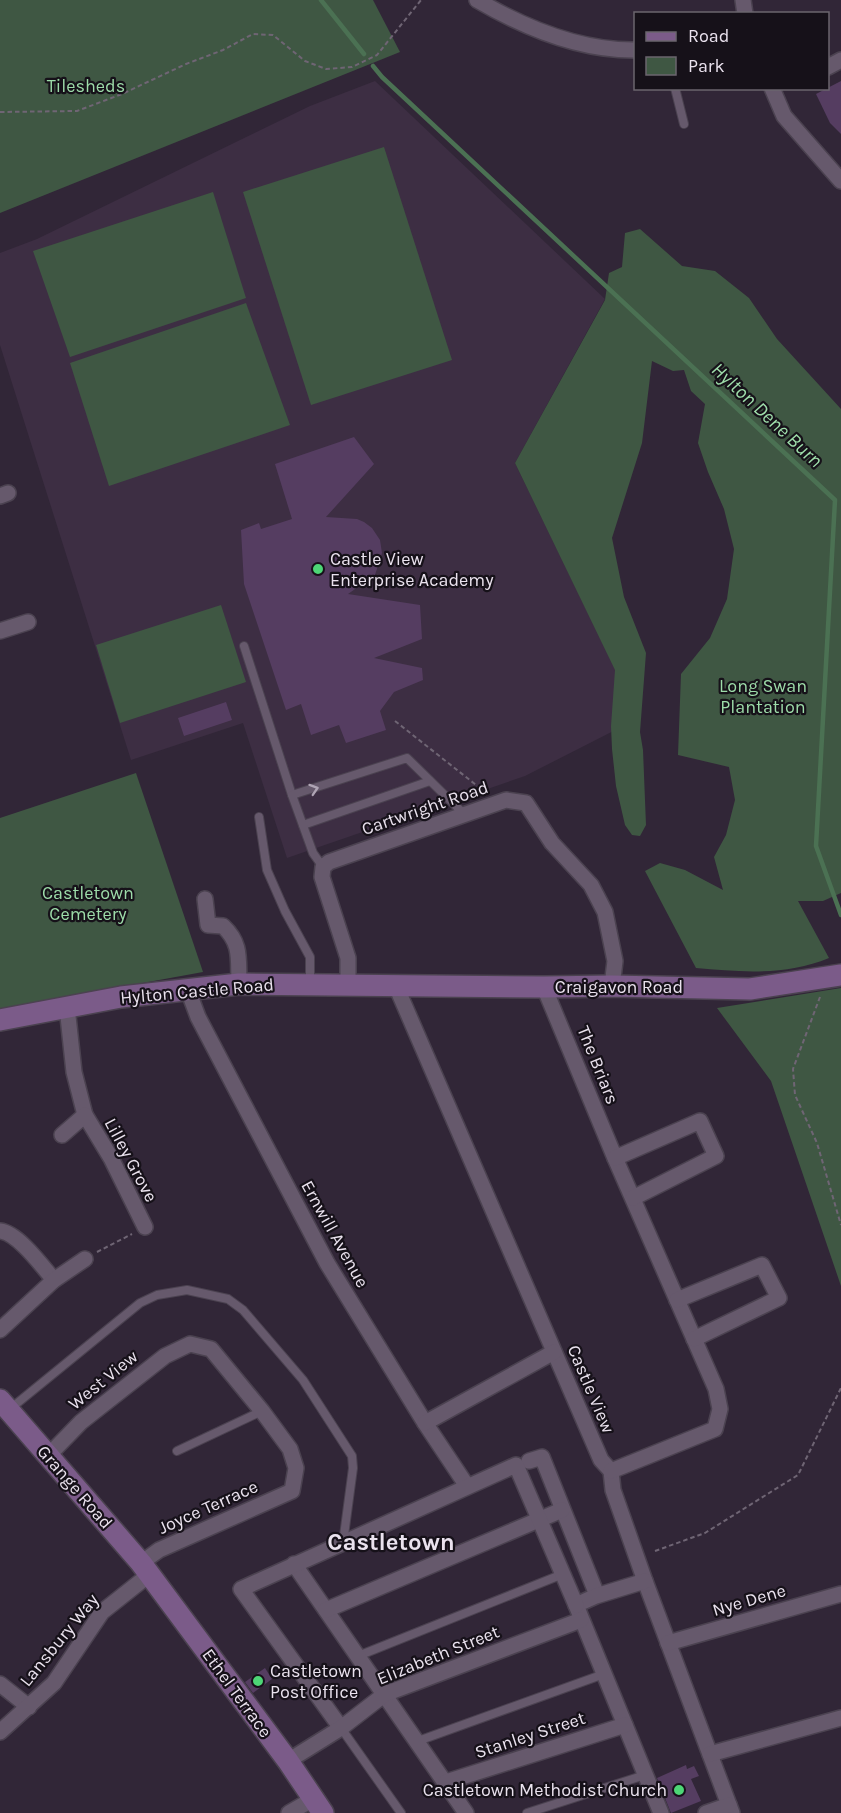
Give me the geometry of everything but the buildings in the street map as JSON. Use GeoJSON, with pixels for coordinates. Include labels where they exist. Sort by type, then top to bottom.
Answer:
{"type":"FeatureCollection","features":[{"type":"Feature","properties":{"kind":"street"},"geometry":{"type":"LineString","coordinates":[[477,0],[514,21],[578,44],[634,50]]}},
{"type":"Feature","properties":{"kind":"street"},"geometry":{"type":"LineString","coordinates":[[777,90],[784,116],[841,181]]}},
{"type":"Feature","properties":{"kind":"street"},"geometry":{"type":"LineString","coordinates":[[0,631],[28,622]]}},
{"type":"Feature","properties":{"kind":"street","name":"Cartwright Road"},"geometry":{"type":"LineString","coordinates":[[323,867],[329,862],[506,800],[526,803],[552,843],[591,885],[605,912],[615,962],[612,986]]}},
{"type":"Feature","properties":{"kind":"street"},"geometry":{"type":"LineString","coordinates":[[323,867],[322,877],[348,958],[348,984]]}},
{"type":"Feature","properties":{"kind":"street"},"geometry":{"type":"LineString","coordinates":[[205,899],[208,925],[223,926],[233,935],[238,950],[239,984]]}},
{"type":"Feature","properties":{"kind":"street","name":"Craigavon Road"},"geometry":{"type":"LineString","coordinates":[[396,986],[612,986],[750,989],[834,976]]}},
{"type":"Feature","properties":{"kind":"street","name":"Hylton Castle Road"},"geometry":{"type":"LineString","coordinates":[[0,1020],[121,997],[239,984],[310,983],[396,986]]}},
{"type":"Feature","properties":{"kind":"street","name":"Castle View"},"geometry":{"type":"LineString","coordinates":[[396,986],[601,1460],[610,1471],[613,1490],[645,1581],[731,1809]]}},
{"type":"Feature","properties":{"kind":"street","name":"The Briars"},"geometry":{"type":"LineString","coordinates":[[544,987],[615,1158],[716,1389],[720,1409],[715,1429],[610,1471]]}},
{"type":"Feature","properties":{"kind":"street","name":"Ernwill Avenue"},"geometry":{"type":"LineString","coordinates":[[188,990],[198,1017],[327,1263],[425,1423],[467,1486]]}},
{"type":"Feature","properties":{"kind":"street","name":"Lilley Grove"},"geometry":{"type":"LineString","coordinates":[[67,1007],[74,1072],[85,1115],[111,1158],[145,1227]]}},
{"type":"Feature","properties":{"kind":"street","name":"Lilley Grove"},"geometry":{"type":"LineString","coordinates":[[62,1136],[85,1115]]}},
{"type":"Feature","properties":{"kind":"street"},"geometry":{"type":"LineString","coordinates":[[615,1158],[700,1121],[716,1156],[633,1198]]}},
{"type":"Feature","properties":{"kind":"street"},"geometry":{"type":"LineString","coordinates":[[0,1231],[8,1232],[54,1280]]}},
{"type":"Feature","properties":{"kind":"street"},"geometry":{"type":"LineString","coordinates":[[0,1330],[54,1280],[86,1259]]}},
{"type":"Feature","properties":{"kind":"street"},"geometry":{"type":"LineString","coordinates":[[677,1300],[762,1265],[779,1298],[694,1339]]}},
{"type":"Feature","properties":{"kind":"street","name":"West View"},"geometry":{"type":"LineString","coordinates":[[48,1456],[81,1422],[165,1356],[190,1344],[211,1348],[262,1411]]}},
{"type":"Feature","properties":{"kind":"street"},"geometry":{"type":"LineString","coordinates":[[425,1423],[554,1352]]}},
{"type":"Feature","properties":{"kind":"street","name":"Grange Road"},"geometry":{"type":"LineString","coordinates":[[4,1405],[146,1569]]}},
{"type":"Feature","properties":{"kind":"street","name":"Joyce Terrace"},"geometry":{"type":"LineString","coordinates":[[146,1569],[159,1550],[292,1491],[296,1468],[290,1449],[262,1411]]}},
{"type":"Feature","properties":{"kind":"street"},"geometry":{"type":"LineString","coordinates":[[528,1461],[542,1457],[595,1590]]}},
{"type":"Feature","properties":{"kind":"street"},"geometry":{"type":"LineString","coordinates":[[342,1728],[241,1589],[441,1501],[467,1486],[516,1465],[661,1813]]}},
{"type":"Feature","properties":{"kind":"street"},"geometry":{"type":"LineString","coordinates":[[326,1610],[562,1510]]}},
{"type":"Feature","properties":{"kind":"street"},"geometry":{"type":"LineString","coordinates":[[294,1564],[386,1694],[466,1813]]}},
{"type":"Feature","properties":{"kind":"street","name":"Lansbury Way"},"geometry":{"type":"LineString","coordinates":[[0,1732],[54,1683],[102,1612],[146,1569]]}},
{"type":"Feature","properties":{"kind":"street","name":"Ethel Terrace"},"geometry":{"type":"LineString","coordinates":[[146,1569],[288,1761],[318,1806]]}},
{"type":"Feature","properties":{"kind":"street","name":"Elizabeth Street"},"geometry":{"type":"LineString","coordinates":[[288,1761],[342,1728],[386,1694],[578,1612],[596,1596],[645,1581]]}},
{"type":"Feature","properties":{"kind":"street","name":"Nye Dene"},"geometry":{"type":"LineString","coordinates":[[668,1643],[841,1594]]}},
{"type":"Feature","properties":{"kind":"street"},"geometry":{"type":"LineString","coordinates":[[0,1684],[29,1707]]}},
{"type":"Feature","properties":{"kind":"street"},"geometry":{"type":"LineString","coordinates":[[710,1754],[841,1718]]}},
{"type":"Feature","properties":{"kind":"street","name":"Stanley Street"},"geometry":{"type":"LineString","coordinates":[[446,1782],[625,1725]]}},
{"type":"Feature","properties":{"kind":"street"},"geometry":{"type":"LineString","coordinates":[[290,1813],[318,1806]]}},
{"type":"Feature","properties":{"kind":"street"},"geometry":{"type":"LineString","coordinates":[[706,1813],[731,1809]]}},
{"type":"Feature","properties":{"kind":"lane"},"geometry":{"type":"LineString","coordinates":[[676,90],[684,124]]}},
{"type":"Feature","properties":{"kind":"lane"},"geometry":{"type":"LineString","coordinates":[[244,646],[313,854],[323,867]]}},
{"type":"Feature","properties":{"kind":"lane"},"geometry":{"type":"LineString","coordinates":[[292,795],[407,758],[464,814]]}},
{"type":"Feature","properties":{"kind":"lane"},"geometry":{"type":"LineString","coordinates":[[303,825],[430,780]]}},
{"type":"Feature","properties":{"kind":"lane"},"geometry":{"type":"LineString","coordinates":[[259,817],[267,870],[285,911],[310,957],[310,983]]}},
{"type":"Feature","properties":{"kind":"lane"},"geometry":{"type":"LineString","coordinates":[[4,1405],[140,1303],[157,1294],[187,1290],[228,1299],[243,1310],[303,1380],[352,1456],[353,1468],[343,1543]]}},
{"type":"Feature","properties":{"kind":"lane"},"geometry":{"type":"LineString","coordinates":[[177,1450],[262,1411]]}},
{"type":"Feature","properties":{"kind":"lane"},"geometry":{"type":"LineString","coordinates":[[358,1656],[562,1574]]}},
{"type":"Feature","properties":{"kind":"lane"},"geometry":{"type":"LineString","coordinates":[[418,1741],[604,1674]]}},
{"type":"Feature","properties":{"kind":"lane"},"geometry":{"type":"LineString","coordinates":[[342,1728],[401,1813]]}},
{"type":"Feature","properties":{"kind":"lane"},"geometry":{"type":"LineString","coordinates":[[528,1813],[645,1775]]}},
{"type":"Feature","properties":{"kind":"path"},"geometry":{"type":"LineString","coordinates":[[0,112],[78,111],[223,50],[253,34],[273,35],[305,61],[326,69],[352,67],[377,56],[421,0]]}},
{"type":"Feature","properties":{"kind":"path"},"geometry":{"type":"LineString","coordinates":[[395,722],[498,803]]}},
{"type":"Feature","properties":{"kind":"path"},"geometry":{"type":"LineString","coordinates":[[834,976],[793,1070],[795,1095],[817,1143],[841,1225]]}},
{"type":"Feature","properties":{"kind":"path","name":"Lilley Grove"},"geometry":{"type":"LineString","coordinates":[[86,1259],[145,1227]]}},
{"type":"Feature","properties":{"kind":"path"},"geometry":{"type":"LineString","coordinates":[[655,1551],[705,1533],[798,1475],[841,1388]]}},
{"type":"Feature","properties":{"kind":"shaded area","name":"Castle View Enterprise Academy"},"geometry":{"type":"Polygon","coordinates":[[[375,81],[605,299],[515,463],[639,718],[525,776],[287,858],[243,723],[131,760],[0,345],[0,253],[37,239],[310,106],[375,81]]]}},
{"type":"Feature","properties":{"kind":"green space","name":"Tilesheds"},"geometry":{"type":"Polygon","coordinates":[[[0,0],[373,0],[400,52],[0,213],[0,0]]]}},
{"type":"Feature","properties":{"kind":"green space"},"geometry":{"type":"Polygon","coordinates":[[[384,147],[452,360],[311,405],[243,192],[384,147]]]}},
{"type":"Feature","properties":{"kind":"green space"},"geometry":{"type":"Polygon","coordinates":[[[213,192],[246,298],[70,357],[33,251],[213,192]]]}},
{"type":"Feature","properties":{"kind":"green space","name":"Long Swan Plantation"},"geometry":{"type":"Polygon","coordinates":[[[640,229],[682,266],[715,271],[749,298],[777,339],[841,409],[841,893],[823,901],[798,901],[829,958],[796,968],[747,971],[696,968],[645,871],[660,863],[685,870],[723,890],[714,857],[726,835],[735,800],[729,767],[678,755],[681,674],[710,638],[727,599],[734,549],[724,509],[698,443],[705,404],[691,391],[684,370],[673,371],[652,361],[642,443],[612,538],[624,597],[646,653],[640,732],[643,750],[646,825],[640,836],[632,835],[625,825],[616,786],[611,726],[615,670],[515,463],[605,300],[609,273],[622,267],[625,233],[640,229]]]}},
{"type":"Feature","properties":{"kind":"green space"},"geometry":{"type":"Polygon","coordinates":[[[246,303],[290,425],[109,486],[70,363],[246,303]]]}},
{"type":"Feature","properties":{"kind":"green space"},"geometry":{"type":"Polygon","coordinates":[[[221,605],[246,682],[120,723],[96,645],[221,605]]]}},
{"type":"Feature","properties":{"kind":"green space","name":"Castletown Cemetery"},"geometry":{"type":"Polygon","coordinates":[[[136,773],[203,972],[0,1009],[0,818],[136,773]]]}},
{"type":"Feature","properties":{"kind":"green space"},"geometry":{"type":"Polygon","coordinates":[[[841,988],[841,1286],[771,1081],[717,1008],[841,988]]]}},
{"type":"Feature","properties":{"kind":"waterway","name":"Hylton Dene Burn"},"geometry":{"type":"LineString","coordinates":[[321,0],[364,54]]}},
{"type":"Feature","properties":{"kind":"waterway","name":"Hylton Dene Burn"},"geometry":{"type":"LineString","coordinates":[[373,66],[382,77],[835,500],[816,846],[841,915]]}},
{"type":"Feature","properties":{"kind":"place","name":"Castle View Enterprise Academy"},"geometry":{"type":"Point","coordinates":[318,569]}},
{"type":"Feature","properties":{"kind":"place","name":"Castletown Post Office"},"geometry":{"type":"Point","coordinates":[258,1681]}},
{"type":"Feature","properties":{"kind":"place","name":"Castletown Methodist Church"},"geometry":{"type":"Point","coordinates":[679,1790]}},
{"type":"Feature","properties":{"kind":"district","name":"Castletown"},"geometry":{"type":"Point","coordinates":[391,1542]}}]}
